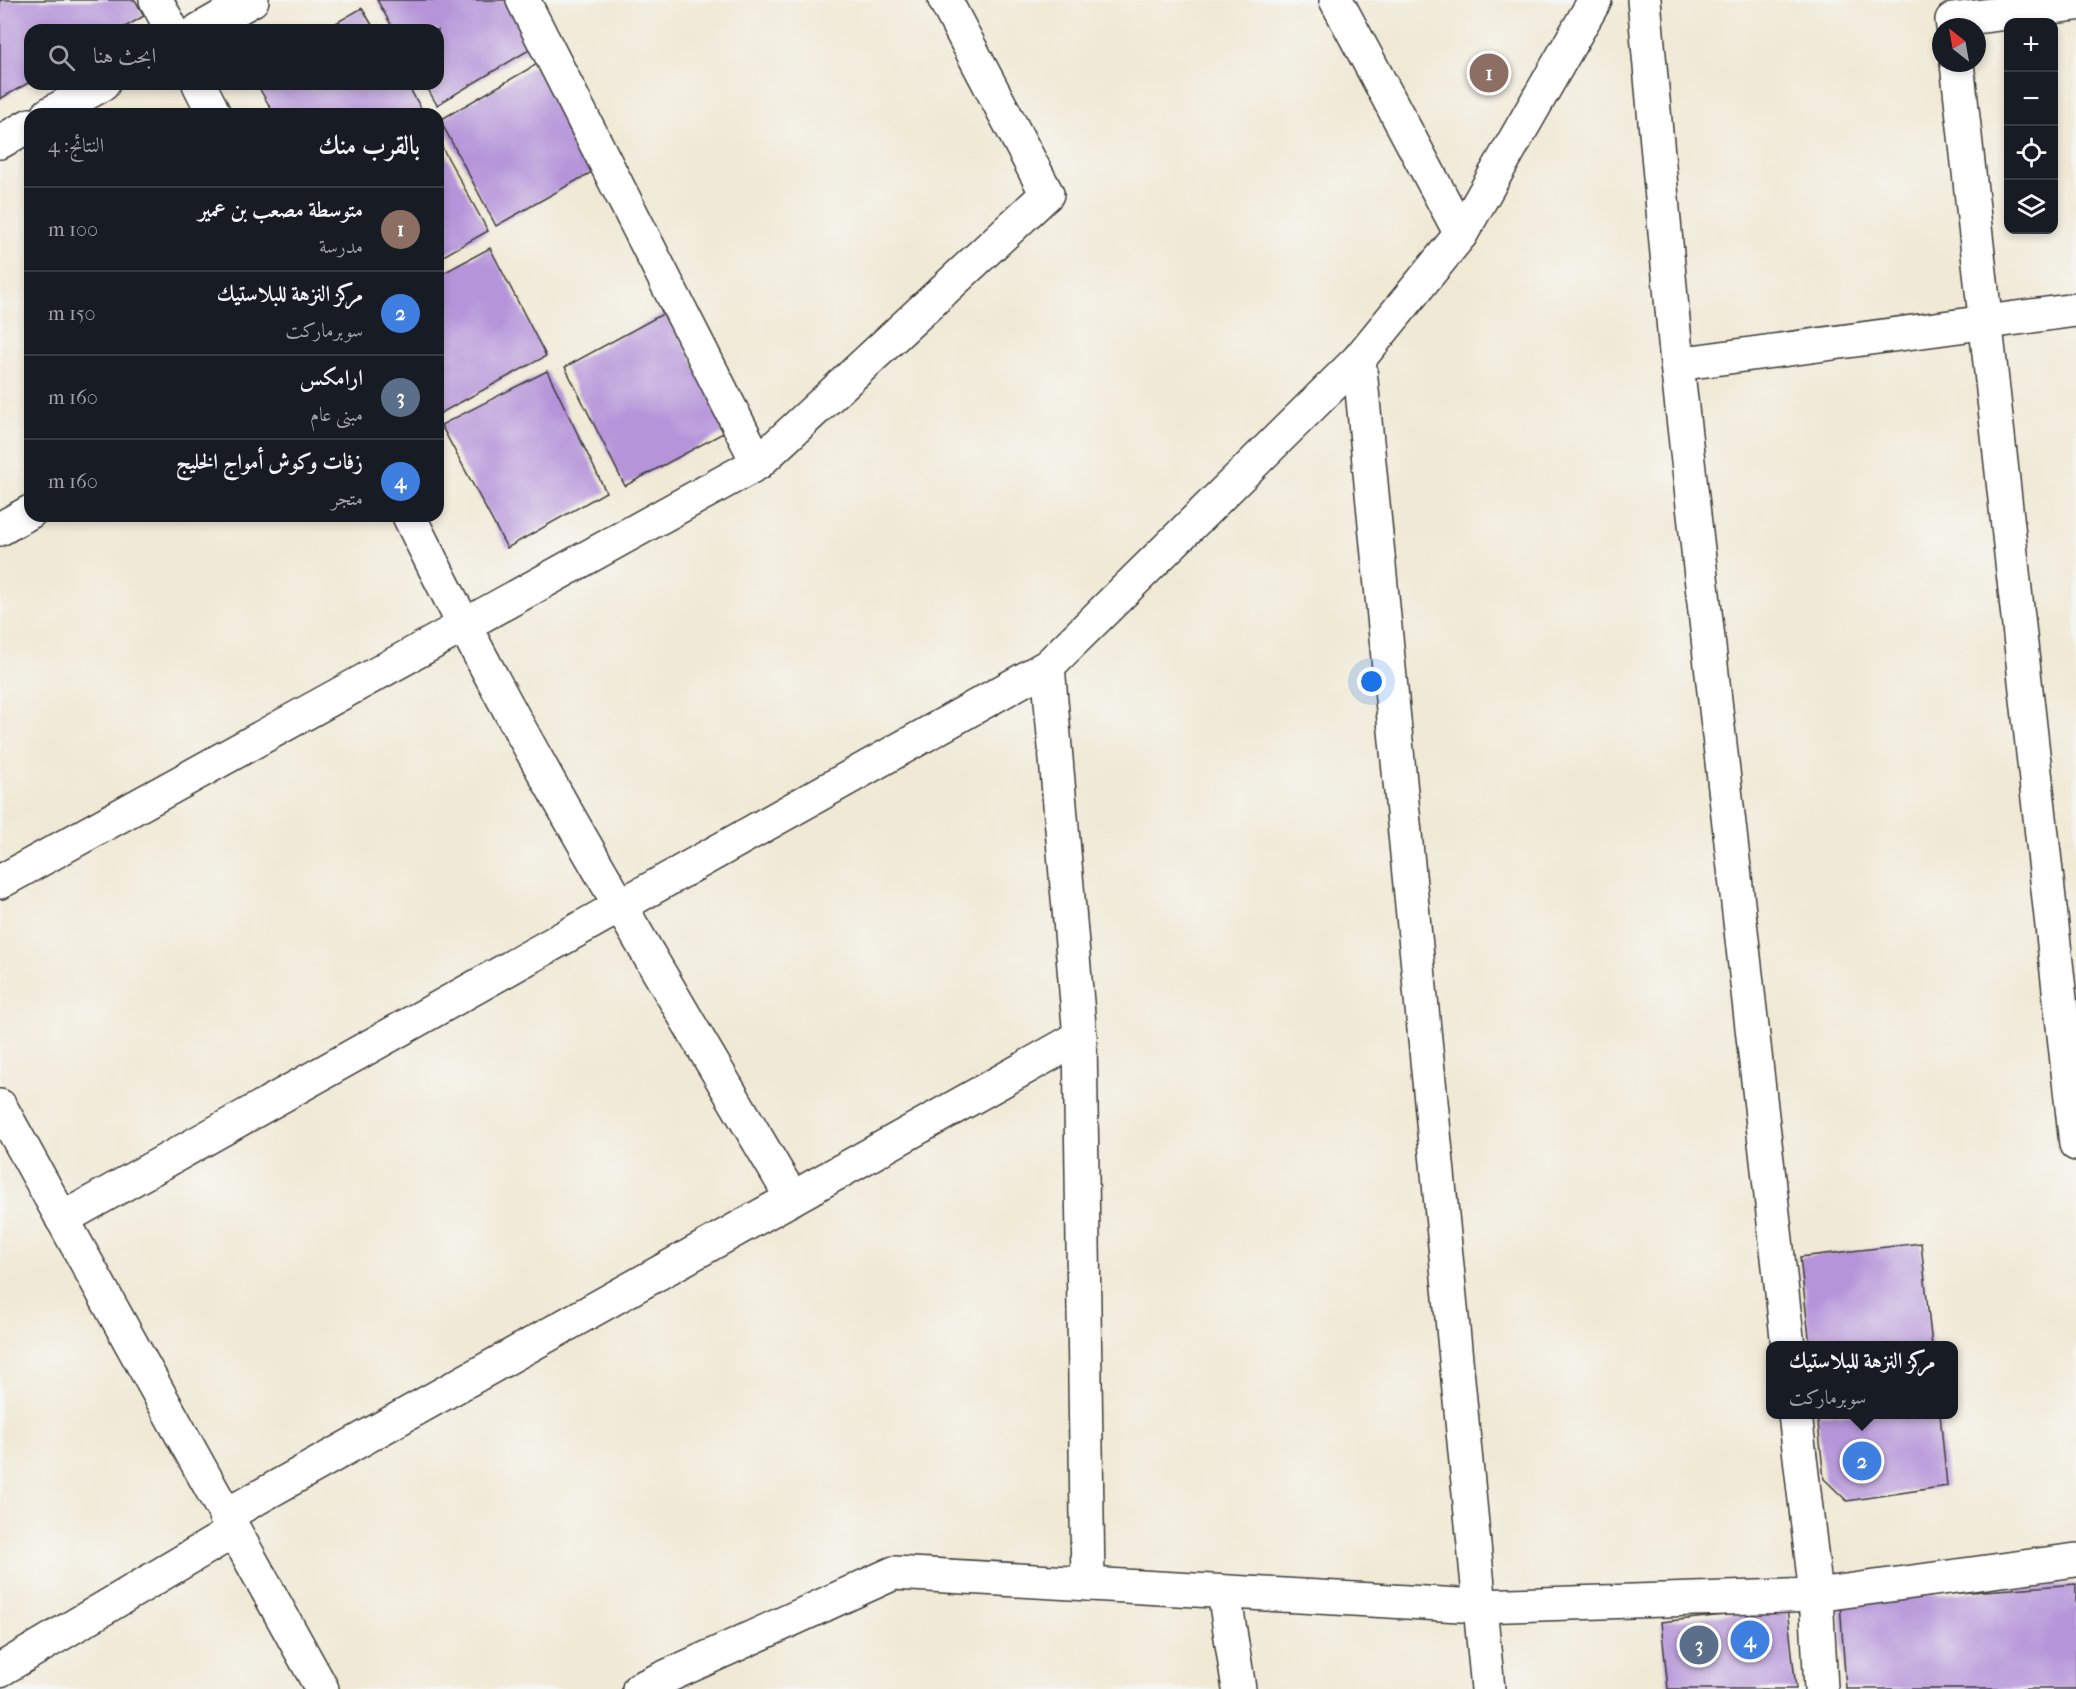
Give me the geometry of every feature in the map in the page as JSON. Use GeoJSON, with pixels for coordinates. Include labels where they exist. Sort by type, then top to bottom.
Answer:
{"type":"FeatureCollection","features":[{"type":"Feature","properties":{"kind":"street"},"geometry":{"type":"LineString","coordinates":[[156,0],[169,24]]}},
{"type":"Feature","properties":{"kind":"street"},"geometry":{"type":"LineString","coordinates":[[210,24],[252,0]]}},
{"type":"Feature","properties":{"kind":"street"},"geometry":{"type":"LineString","coordinates":[[523,0],[758,463]]}},
{"type":"Feature","properties":{"kind":"street"},"geometry":{"type":"LineString","coordinates":[[0,882],[758,463],[1047,194],[945,0]]}},
{"type":"Feature","properties":{"kind":"street"},"geometry":{"type":"LineString","coordinates":[[1336,0],[1461,234]]}},
{"type":"Feature","properties":{"kind":"street"},"geometry":{"type":"LineString","coordinates":[[62,1219],[1048,666],[1359,359],[1461,234],[1595,0]]}},
{"type":"Feature","properties":{"kind":"street"},"geometry":{"type":"LineString","coordinates":[[1644,0],[1677,364],[1787,1341]]}},
{"type":"Feature","properties":{"kind":"street"},"geometry":{"type":"LineString","coordinates":[[1968,18],[2076,4]]}},
{"type":"Feature","properties":{"kind":"street"},"geometry":{"type":"LineString","coordinates":[[1957,72],[2076,1144]]}},
{"type":"Feature","properties":{"kind":"street"},"geometry":{"type":"LineString","coordinates":[[61,108],[92,90]]}},
{"type":"Feature","properties":{"kind":"street"},"geometry":{"type":"LineString","coordinates":[[202,90],[211,108]]}},
{"type":"Feature","properties":{"kind":"street"},"geometry":{"type":"LineString","coordinates":[[0,142],[24,128]]}},
{"type":"Feature","properties":{"kind":"street"},"geometry":{"type":"LineString","coordinates":[[1677,364],[2076,310]]}},
{"type":"Feature","properties":{"kind":"street"},"geometry":{"type":"LineString","coordinates":[[1359,359],[1478,1606],[1488,1689]]}},
{"type":"Feature","properties":{"kind":"street"},"geometry":{"type":"LineString","coordinates":[[0,529],[24,515]]}},
{"type":"Feature","properties":{"kind":"street"},"geometry":{"type":"LineString","coordinates":[[412,522],[463,626],[621,906],[792,1198]]}},
{"type":"Feature","properties":{"kind":"street"},"geometry":{"type":"LineString","coordinates":[[1048,666],[1080,1037],[1088,1584]]}},
{"type":"Feature","properties":{"kind":"street"},"geometry":{"type":"LineString","coordinates":[[0,1670],[229,1523],[792,1198],[1080,1037]]}},
{"type":"Feature","properties":{"kind":"street"},"geometry":{"type":"LineString","coordinates":[[0,1106],[322,1689]]}},
{"type":"Feature","properties":{"kind":"street"},"geometry":{"type":"LineString","coordinates":[[1797,1419],[1816,1595],[1821,1689]]}},
{"type":"Feature","properties":{"kind":"street"},"geometry":{"type":"LineString","coordinates":[[639,1689],[894,1573],[1478,1606],[1816,1595],[2076,1560]]}},
{"type":"Feature","properties":{"kind":"street"},"geometry":{"type":"LineString","coordinates":[[1224,1592],[1239,1689]]}},
{"type":"Feature","properties":{"kind":"building"},"geometry":{"type":"Polygon","coordinates":[[[0,0],[135,0],[144,16],[130,24],[24,24],[24,85],[0,99],[0,0]]]}},
{"type":"Feature","properties":{"kind":"building"},"geometry":{"type":"Polygon","coordinates":[[[377,0],[507,0],[534,47],[437,105],[428,90],[444,90],[444,24],[391,24],[377,0]]]}},
{"type":"Feature","properties":{"kind":"building"},"geometry":{"type":"Polygon","coordinates":[[[362,8],[371,24],[334,24],[362,8]]]}},
{"type":"Feature","properties":{"kind":"building"},"geometry":{"type":"Polygon","coordinates":[[[537,64],[599,168],[496,226],[444,128],[444,118],[537,64]]]}},
{"type":"Feature","properties":{"kind":"building"},"geometry":{"type":"Polygon","coordinates":[[[260,90],[411,90],[421,108],[271,108],[260,90]]]}},
{"type":"Feature","properties":{"kind":"building"},"geometry":{"type":"Polygon","coordinates":[[[444,151],[488,231],[444,256],[444,151]]]}},
{"type":"Feature","properties":{"kind":"building"},"geometry":{"type":"Polygon","coordinates":[[[490,248],[546,356],[444,411],[444,273],[490,248]]]}},
{"type":"Feature","properties":{"kind":"building"},"geometry":{"type":"Polygon","coordinates":[[[668,311],[727,431],[625,486],[565,367],[668,311]]]}},
{"type":"Feature","properties":{"kind":"building"},"geometry":{"type":"Polygon","coordinates":[[[547,371],[606,492],[507,548],[444,431],[444,423],[547,371]]]}},
{"type":"Feature","properties":{"kind":"building"},"geometry":{"type":"Polygon","coordinates":[[[1921,1243],[1931,1341],[1809,1341],[1800,1257],[1921,1243]]]}},
{"type":"Feature","properties":{"kind":"building"},"geometry":{"type":"Polygon","coordinates":[[[1818,1419],[1940,1419],[1947,1486],[1847,1501],[1824,1479],[1818,1419]]]}},
{"type":"Feature","properties":{"kind":"building"},"geometry":{"type":"Polygon","coordinates":[[[2076,1584],[2076,1689],[1846,1689],[1840,1602],[2076,1584]]]}},
{"type":"Feature","properties":{"kind":"building"},"geometry":{"type":"Polygon","coordinates":[[[1787,1608],[1796,1689],[1668,1689],[1661,1622],[1787,1608]]]}},
{"type":"Feature","properties":{"kind":"place","name":"متوسطة مصعب بن عمير"},"geometry":{"type":"Point","coordinates":[1489,73]}},
{"type":"Feature","properties":{"kind":"place","name":"مركز النزهة للبلاستيك"},"geometry":{"type":"Point","coordinates":[1862,1461]}},
{"type":"Feature","properties":{"kind":"place","name":"زفات وكوش أمواج الخليج"},"geometry":{"type":"Point","coordinates":[1750,1640]}},
{"type":"Feature","properties":{"kind":"place","name":"ارامكس"},"geometry":{"type":"Point","coordinates":[1699,1645]}}]}
